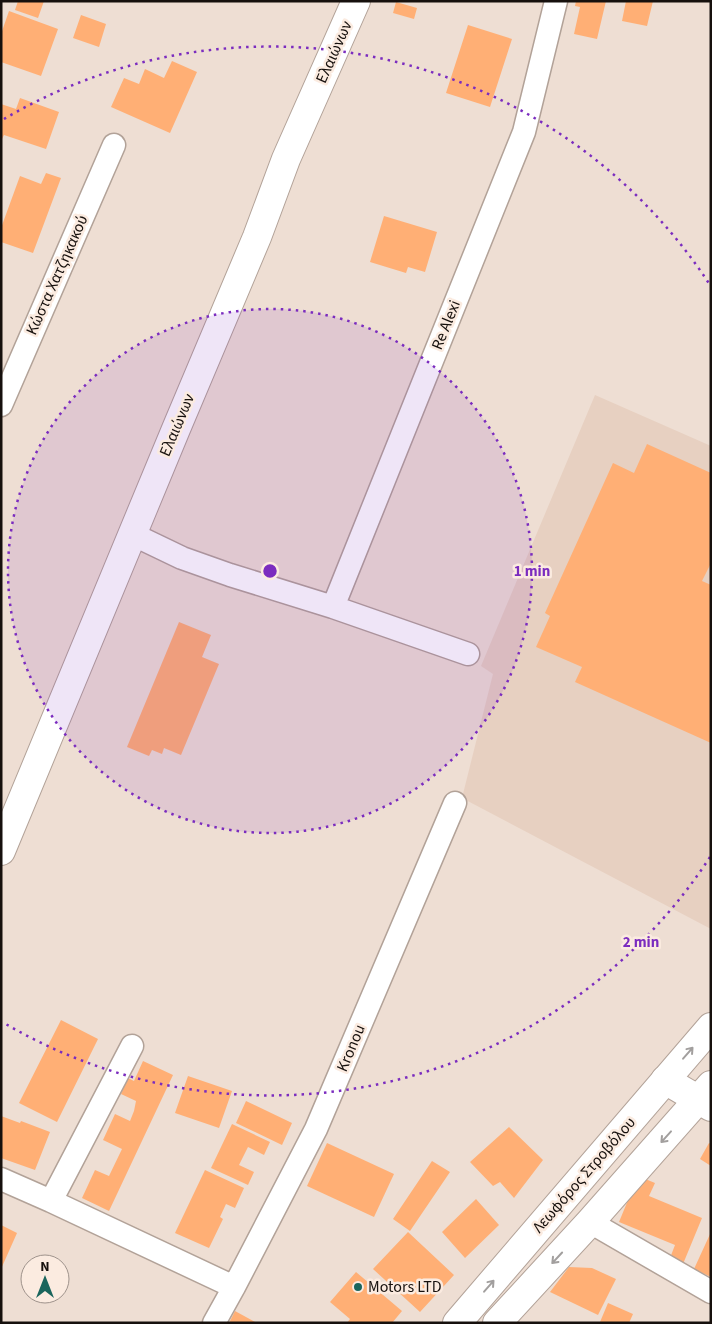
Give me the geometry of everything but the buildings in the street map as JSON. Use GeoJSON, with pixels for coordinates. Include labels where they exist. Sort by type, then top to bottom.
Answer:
{"type":"FeatureCollection","features":[{"type":"Feature","properties":{"kind":"main road","name":"Ελαιώνων"},"geometry":{"type":"LineString","coordinates":[[1,851],[257,237],[286,159],[356,1]]}},
{"type":"Feature","properties":{"kind":"main road","name":"Λεωφόρος Στροβόλου"},"geometry":{"type":"LineString","coordinates":[[457,1323],[711,1027]]}},
{"type":"Feature","properties":{"kind":"main road"},"geometry":{"type":"LineString","coordinates":[[497,1323],[706,1097],[665,1080]]}},
{"type":"Feature","properties":{"kind":"street","name":"Re Alexi"},"geometry":{"type":"LineString","coordinates":[[333,607],[524,132],[556,1]]}},
{"type":"Feature","properties":{"kind":"street","name":"Κώστα Χατζηκακού"},"geometry":{"type":"LineString","coordinates":[[4,390],[114,145]]}},
{"type":"Feature","properties":{"kind":"street"},"geometry":{"type":"LineString","coordinates":[[132,534],[182,558],[333,607],[468,654]]}},
{"type":"Feature","properties":{"kind":"street","name":"Kronou"},"geometry":{"type":"LineString","coordinates":[[214,1323],[316,1129],[455,803]]}},
{"type":"Feature","properties":{"kind":"street"},"geometry":{"type":"LineString","coordinates":[[51,1201],[132,1046]]}},
{"type":"Feature","properties":{"kind":"street"},"geometry":{"type":"LineString","coordinates":[[1,1179],[234,1287]]}},
{"type":"Feature","properties":{"kind":"street"},"geometry":{"type":"LineString","coordinates":[[590,1222],[711,1292]]}},
{"type":"Feature","properties":{"kind":"shaded area"},"geometry":{"type":"Polygon","coordinates":[[[595,395],[711,446],[711,929],[462,798],[493,674],[481,666],[595,395]]]}},
{"type":"Feature","properties":{"kind":"place","name":"Motors LTD"},"geometry":{"type":"Point","coordinates":[358,1287]}}]}
